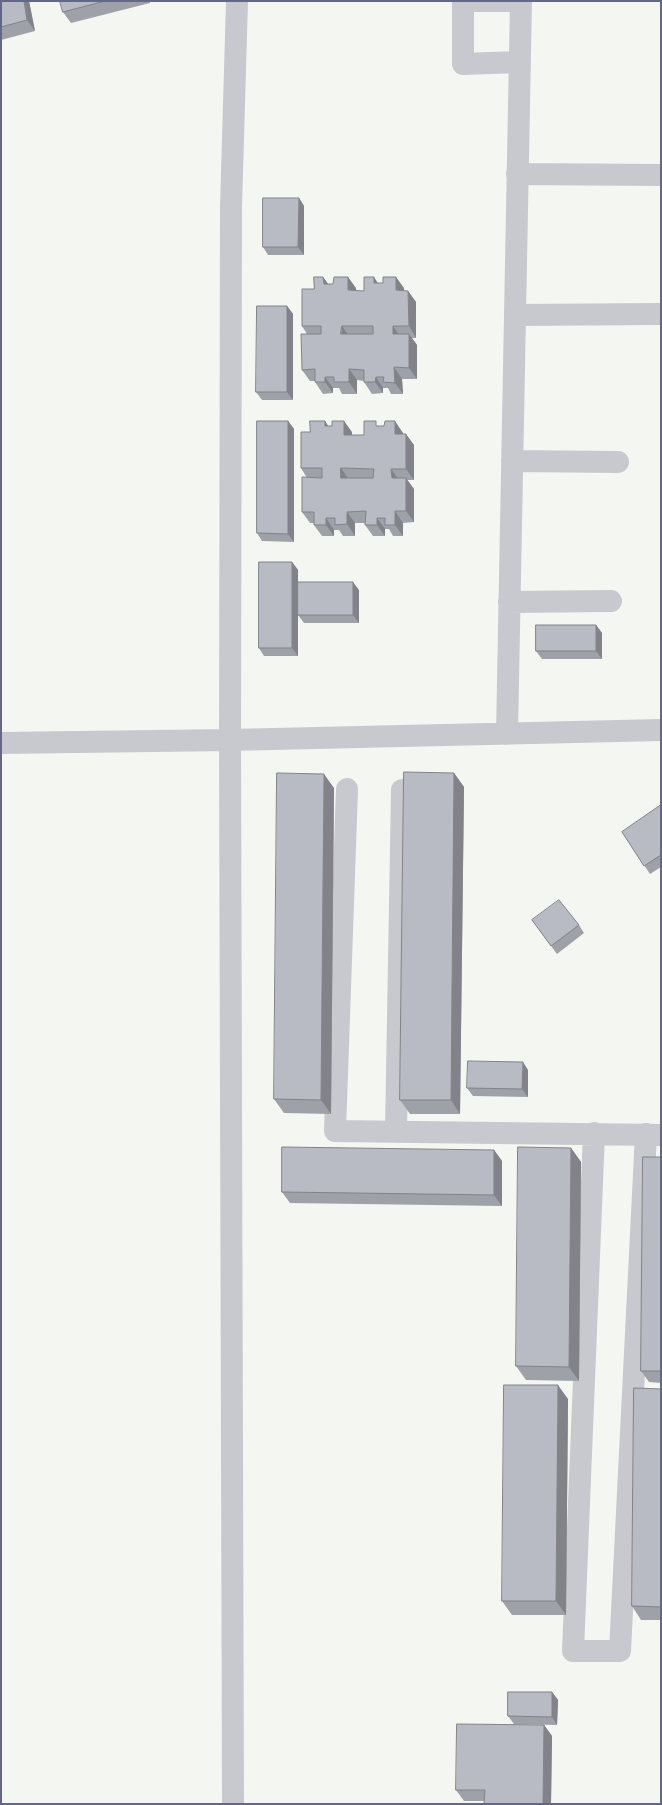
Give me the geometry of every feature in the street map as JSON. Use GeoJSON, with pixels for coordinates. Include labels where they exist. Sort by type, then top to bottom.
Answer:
{"type":"FeatureCollection","features":[{"type":"Feature","properties":{"kind":"street"},"geometry":{"type":"LineString","coordinates":[[233,1804],[230,740],[231,207],[237,1]]}},
{"type":"Feature","properties":{"kind":"street"},"geometry":{"type":"LineString","coordinates":[[507,734],[519,62]]}},
{"type":"Feature","properties":{"kind":"street"},"geometry":{"type":"LineString","coordinates":[[517,174],[661,175]]}},
{"type":"Feature","properties":{"kind":"street"},"geometry":{"type":"LineString","coordinates":[[515,315],[661,314]]}},
{"type":"Feature","properties":{"kind":"street"},"geometry":{"type":"LineString","coordinates":[[512,461],[618,462]]}},
{"type":"Feature","properties":{"kind":"street"},"geometry":{"type":"LineString","coordinates":[[509,602],[611,601]]}},
{"type":"Feature","properties":{"kind":"street"},"geometry":{"type":"LineString","coordinates":[[1,743],[230,740],[661,730]]}},
{"type":"Feature","properties":{"kind":"street"},"geometry":{"type":"LineString","coordinates":[[347,790],[335,1130],[654,1134],[620,1651],[573,1651],[594,1134]]}},
{"type":"Feature","properties":{"kind":"street"},"geometry":{"type":"LineString","coordinates":[[396,1131],[402,790]]}},
{"type":"Feature","properties":{"kind":"building"},"geometry":{"type":"Polygon","coordinates":[[[1,1],[24,1],[27,20],[1,27],[1,1]]]}},
{"type":"Feature","properties":{"kind":"building"},"geometry":{"type":"Polygon","coordinates":[[[60,1],[105,1],[63,12],[60,1]]]}},
{"type":"Feature","properties":{"kind":"building"},"geometry":{"type":"Polygon","coordinates":[[[263,198],[299,198],[298,247],[263,247],[263,198]]]}},
{"type":"Feature","properties":{"kind":"building"},"geometry":{"type":"Polygon","coordinates":[[[314,277],[323,277],[324,284],[333,284],[334,277],[348,277],[348,290],[364,291],[364,277],[374,277],[374,283],[383,283],[383,277],[396,277],[396,290],[408,291],[409,326],[393,326],[393,334],[409,334],[409,368],[394,367],[395,383],[383,382],[384,377],[376,377],[375,382],[364,382],[364,370],[349,369],[349,382],[334,382],[334,377],[325,377],[325,382],[315,382],[315,369],[302,370],[301,334],[321,334],[321,326],[302,326],[302,289],[314,289],[314,277]],[[342,326],[341,334],[373,334],[373,326],[342,326]]]}},
{"type":"Feature","properties":{"kind":"building"},"geometry":{"type":"Polygon","coordinates":[[[257,306],[287,306],[287,392],[256,392],[257,306]]]}},
{"type":"Feature","properties":{"kind":"building"},"geometry":{"type":"Polygon","coordinates":[[[257,421],[288,421],[288,534],[257,533],[257,421]]]}},
{"type":"Feature","properties":{"kind":"building"},"geometry":{"type":"Polygon","coordinates":[[[310,421],[325,421],[325,426],[332,426],[332,421],[344,421],[344,435],[364,435],[364,421],[376,421],[376,426],[384,426],[385,421],[395,421],[395,434],[406,434],[406,469],[391,469],[392,478],[406,478],[406,511],[395,511],[395,525],[385,525],[385,518],[377,518],[377,525],[365,525],[366,511],[347,512],[347,524],[335,525],[335,518],[326,518],[326,525],[314,525],[314,512],[302,512],[302,477],[322,478],[322,468],[301,468],[301,432],[310,432],[310,421]],[[341,468],[341,478],[373,478],[374,469],[341,468]]]}},
{"type":"Feature","properties":{"kind":"building"},"geometry":{"type":"Polygon","coordinates":[[[259,562],[292,562],[292,648],[259,648],[259,562]]]}},
{"type":"Feature","properties":{"kind":"building"},"geometry":{"type":"Polygon","coordinates":[[[298,582],[353,582],[353,615],[298,615],[298,582]]]}},
{"type":"Feature","properties":{"kind":"building"},"geometry":{"type":"Polygon","coordinates":[[[536,625],[596,625],[596,651],[536,651],[536,625]]]}},
{"type":"Feature","properties":{"kind":"building"},"geometry":{"type":"Polygon","coordinates":[[[404,772],[454,773],[451,1100],[400,1100],[404,772]]]}},
{"type":"Feature","properties":{"kind":"building"},"geometry":{"type":"Polygon","coordinates":[[[277,773],[324,774],[321,1100],[274,1099],[277,773]]]}},
{"type":"Feature","properties":{"kind":"building"},"geometry":{"type":"Polygon","coordinates":[[[661,805],[661,855],[644,866],[622,832],[661,805]]]}},
{"type":"Feature","properties":{"kind":"building"},"geometry":{"type":"Polygon","coordinates":[[[559,900],[579,925],[551,946],[532,920],[559,900]]]}},
{"type":"Feature","properties":{"kind":"building"},"geometry":{"type":"Polygon","coordinates":[[[468,1061],[523,1062],[522,1089],[467,1088],[468,1061]]]}},
{"type":"Feature","properties":{"kind":"building"},"geometry":{"type":"Polygon","coordinates":[[[282,1147],[494,1150],[494,1195],[282,1192],[282,1147]]]}},
{"type":"Feature","properties":{"kind":"building"},"geometry":{"type":"Polygon","coordinates":[[[518,1147],[571,1148],[569,1367],[516,1366],[518,1147]]]}},
{"type":"Feature","properties":{"kind":"building"},"geometry":{"type":"Polygon","coordinates":[[[643,1157],[661,1157],[661,1371],[641,1371],[643,1157]]]}},
{"type":"Feature","properties":{"kind":"building"},"geometry":{"type":"Polygon","coordinates":[[[504,1385],[558,1385],[556,1601],[502,1601],[504,1385]]]}},
{"type":"Feature","properties":{"kind":"building"},"geometry":{"type":"Polygon","coordinates":[[[634,1388],[661,1389],[661,1607],[632,1606],[634,1388]]]}},
{"type":"Feature","properties":{"kind":"building"},"geometry":{"type":"Polygon","coordinates":[[[508,1692],[552,1692],[552,1717],[508,1716],[508,1692]]]}},
{"type":"Feature","properties":{"kind":"building"},"geometry":{"type":"Polygon","coordinates":[[[457,1724],[544,1725],[543,1804],[484,1804],[485,1790],[456,1790],[457,1724]]]}}]}
